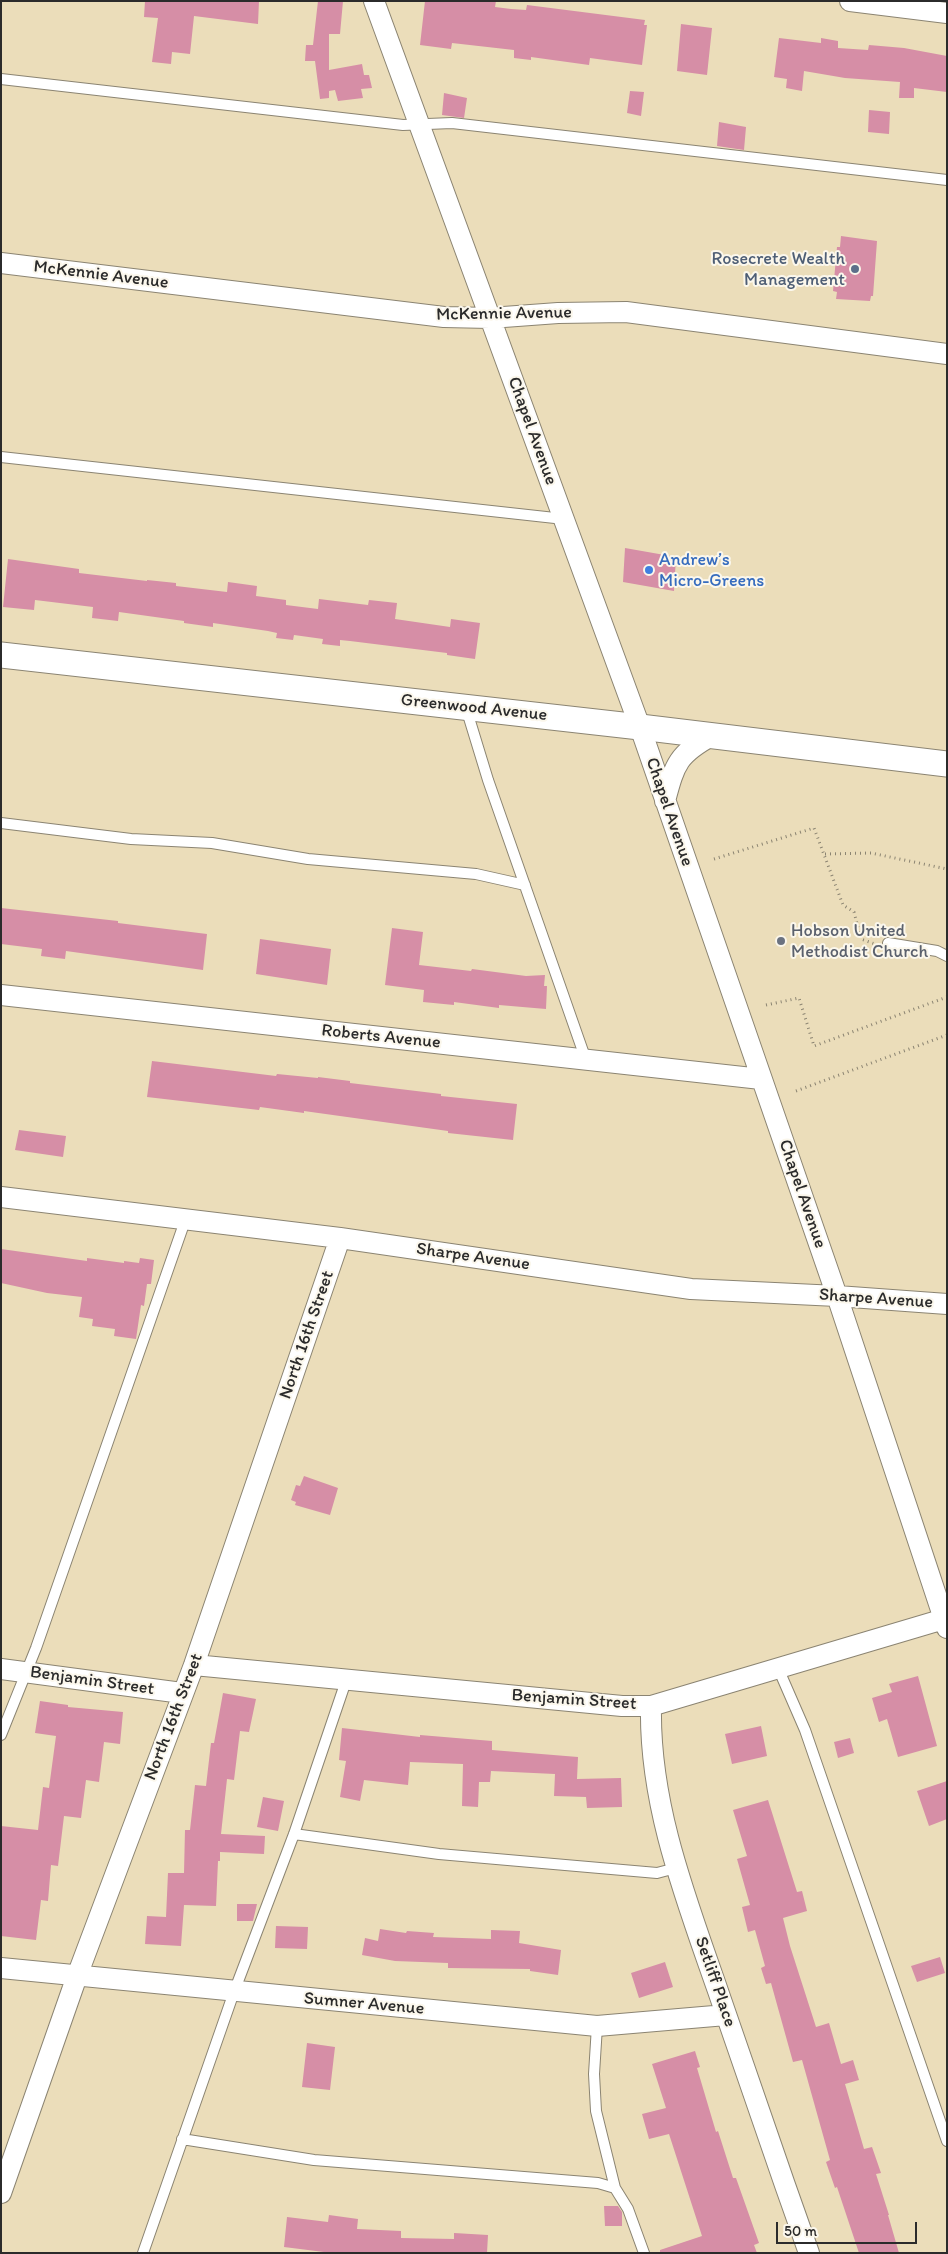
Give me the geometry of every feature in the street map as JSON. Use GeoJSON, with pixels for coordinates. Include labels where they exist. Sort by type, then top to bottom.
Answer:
{"type":"FeatureCollection","features":[{"type":"Feature","properties":{"kind":"street","name":"Chapel Avenue"},"geometry":{"type":"LineString","coordinates":[[374,1],[640,727],[837,1296],[945,1624]]}},
{"type":"Feature","properties":{"kind":"street"},"geometry":{"type":"LineString","coordinates":[[850,1],[947,13]]}},
{"type":"Feature","properties":{"kind":"street","name":"McKennie Avenue"},"geometry":{"type":"LineString","coordinates":[[1,263],[444,317],[490,318],[558,313],[626,312],[947,354]]}},
{"type":"Feature","properties":{"kind":"street","name":"Greenwood Avenue"},"geometry":{"type":"LineString","coordinates":[[1,655],[640,727],[947,764]]}},
{"type":"Feature","properties":{"kind":"street"},"geometry":{"type":"LineString","coordinates":[[665,801],[672,773],[680,759],[690,748],[713,736]]}},
{"type":"Feature","properties":{"kind":"street","name":"Roberts Avenue"},"geometry":{"type":"LineString","coordinates":[[1,995],[761,1079]]}},
{"type":"Feature","properties":{"kind":"street","name":"Sharpe Avenue"},"geometry":{"type":"LineString","coordinates":[[1,1197],[340,1238],[692,1289],[837,1296],[947,1304]]}},
{"type":"Feature","properties":{"kind":"street","name":"North 16th Street"},"geometry":{"type":"LineString","coordinates":[[1,2193],[77,1976],[194,1665],[340,1238]]}},
{"type":"Feature","properties":{"kind":"street","name":"Benjamin Street"},"geometry":{"type":"LineString","coordinates":[[194,1665],[622,1706],[652,1706],[778,1668],[945,1624]]}},
{"type":"Feature","properties":{"kind":"street","name":"Benjamin Street"},"geometry":{"type":"LineString","coordinates":[[1,1669],[182,1693]]}},
{"type":"Feature","properties":{"kind":"street","name":"Setliff Place"},"geometry":{"type":"LineString","coordinates":[[652,1706],[651,1739],[656,1781],[676,1868],[808,2253]]}},
{"type":"Feature","properties":{"kind":"street","name":"Sumner Avenue"},"geometry":{"type":"LineString","coordinates":[[1,1968],[597,2026],[726,2015]]}},
{"type":"Feature","properties":{"kind":"lane"},"geometry":{"type":"LineString","coordinates":[[1,79],[403,125],[452,123],[947,180]]}},
{"type":"Feature","properties":{"kind":"lane"},"geometry":{"type":"LineString","coordinates":[[1,457],[564,519]]}},
{"type":"Feature","properties":{"kind":"lane"},"geometry":{"type":"LineString","coordinates":[[465,707],[488,780],[586,1060]]}},
{"type":"Feature","properties":{"kind":"lane"},"geometry":{"type":"LineString","coordinates":[[1,823],[131,839],[212,843],[308,859],[476,874],[525,885]]}},
{"type":"Feature","properties":{"kind":"lane"},"geometry":{"type":"LineString","coordinates":[[888,943],[937,951],[947,956]]}},
{"type":"Feature","properties":{"kind":"lane"},"geometry":{"type":"LineString","coordinates":[[1,1735],[186,1218]]}},
{"type":"Feature","properties":{"kind":"lane"},"geometry":{"type":"LineString","coordinates":[[778,1668],[805,1730],[947,2141]]}},
{"type":"Feature","properties":{"kind":"lane"},"geometry":{"type":"LineString","coordinates":[[142,2253],[234,1992],[294,1834],[346,1681]]}},
{"type":"Feature","properties":{"kind":"lane"},"geometry":{"type":"LineString","coordinates":[[294,1834],[439,1854],[657,1873],[676,1868]]}},
{"type":"Feature","properties":{"kind":"lane"},"geometry":{"type":"LineString","coordinates":[[597,2026],[594,2074],[596,2111],[615,2188],[628,2209],[644,2253]]}},
{"type":"Feature","properties":{"kind":"lane"},"geometry":{"type":"LineString","coordinates":[[182,2139],[306,2159],[598,2183],[615,2188]]}},
{"type":"Feature","properties":{"kind":"path"},"geometry":{"type":"LineString","coordinates":[[714,859],[814,828],[843,905],[854,912],[861,939],[876,944]]}},
{"type":"Feature","properties":{"kind":"path"},"geometry":{"type":"LineString","coordinates":[[825,854],[870,853],[947,869]]}},
{"type":"Feature","properties":{"kind":"path"},"geometry":{"type":"LineString","coordinates":[[766,1005],[799,998],[814,1046],[947,997]]}},
{"type":"Feature","properties":{"kind":"path"},"geometry":{"type":"LineString","coordinates":[[796,1091],[947,1035]]}},
{"type":"Feature","properties":{"kind":"building"},"geometry":{"type":"Polygon","coordinates":[[[145,1],[259,1],[258,24],[194,16],[190,54],[172,52],[171,64],[152,62],[158,18],[144,17],[145,1]]]}},
{"type":"Feature","properties":{"kind":"building"},"geometry":{"type":"Polygon","coordinates":[[[318,1],[343,1],[340,34],[329,34],[329,70],[362,64],[364,75],[369,75],[372,88],[361,89],[363,98],[338,101],[335,90],[329,91],[329,98],[320,99],[315,61],[305,61],[306,45],[313,45],[318,1]]]}},
{"type":"Feature","properties":{"kind":"building"},"geometry":{"type":"Polygon","coordinates":[[[425,1],[496,1],[495,7],[526,10],[527,5],[645,20],[644,25],[647,25],[642,65],[590,58],[589,65],[531,57],[531,60],[514,58],[514,50],[452,43],[451,49],[420,45],[425,1]]]}},
{"type":"Feature","properties":{"kind":"building"},"geometry":{"type":"Polygon","coordinates":[[[681,24],[712,28],[707,75],[677,71],[681,24]]]}},
{"type":"Feature","properties":{"kind":"building"},"geometry":{"type":"Polygon","coordinates":[[[779,38],[821,43],[821,38],[838,41],[838,48],[868,50],[869,45],[904,48],[947,56],[947,92],[914,88],[914,98],[899,98],[900,82],[845,78],[804,71],[802,91],[786,88],[787,79],[774,77],[779,38]]]}},
{"type":"Feature","properties":{"kind":"building"},"geometry":{"type":"Polygon","coordinates":[[[630,91],[644,92],[641,116],[627,113],[630,91]]]}},
{"type":"Feature","properties":{"kind":"building"},"geometry":{"type":"Polygon","coordinates":[[[444,93],[467,98],[464,118],[442,115],[444,93]]]}},
{"type":"Feature","properties":{"kind":"building"},"geometry":{"type":"Polygon","coordinates":[[[869,110],[890,112],[889,134],[868,132],[869,110]]]}},
{"type":"Feature","properties":{"kind":"building"},"geometry":{"type":"Polygon","coordinates":[[[719,122],[746,127],[744,150],[717,146],[719,122]]]}},
{"type":"Feature","properties":{"kind":"building","name":"Rosecrete Wealth Management"},"geometry":{"type":"Polygon","coordinates":[[[841,236],[877,241],[873,296],[871,296],[870,301],[836,299],[837,292],[833,291],[837,247],[840,247],[841,236]]]}},
{"type":"Feature","properties":{"kind":"building","name":"Andrew’s Micro-Greens"},"geometry":{"type":"Polygon","coordinates":[[[625,548],[676,557],[674,591],[623,582],[625,548]]]}},
{"type":"Feature","properties":{"kind":"building"},"geometry":{"type":"Polygon","coordinates":[[[8,559],[79,569],[79,573],[176,583],[176,586],[227,592],[228,582],[257,586],[256,596],[286,600],[286,605],[318,609],[319,599],[368,605],[369,600],[397,603],[395,619],[450,627],[451,619],[480,623],[475,659],[447,655],[447,653],[340,640],[340,646],[322,644],[323,639],[294,635],[293,640],[276,638],[277,633],[268,631],[213,623],[213,627],[119,612],[118,621],[92,618],[93,607],[35,600],[34,610],[3,607],[8,559]]]}},
{"type":"Feature","properties":{"kind":"building"},"geometry":{"type":"Polygon","coordinates":[[[1,908],[118,921],[118,923],[207,934],[203,970],[66,951],[65,959],[41,956],[42,949],[1,944],[1,908]]]}},
{"type":"Feature","properties":{"kind":"building"},"geometry":{"type":"Polygon","coordinates":[[[392,928],[423,932],[419,965],[526,976],[545,975],[544,986],[547,986],[546,1009],[499,1005],[499,1008],[454,1002],[454,1005],[423,1002],[424,990],[385,985],[392,928]]]}},
{"type":"Feature","properties":{"kind":"building"},"geometry":{"type":"Polygon","coordinates":[[[260,939],[331,949],[327,985],[256,974],[260,939]]]}},
{"type":"Feature","properties":{"kind":"building"},"geometry":{"type":"Polygon","coordinates":[[[152,1061],[276,1076],[277,1074],[318,1077],[350,1081],[350,1083],[441,1094],[441,1096],[517,1104],[513,1140],[448,1133],[448,1131],[304,1111],[304,1113],[260,1107],[259,1110],[147,1097],[152,1061]]]}},
{"type":"Feature","properties":{"kind":"building"},"geometry":{"type":"Polygon","coordinates":[[[19,1130],[66,1136],[63,1157],[15,1150],[19,1130]]]}},
{"type":"Feature","properties":{"kind":"building"},"geometry":{"type":"Polygon","coordinates":[[[1,1249],[87,1261],[87,1258],[124,1263],[124,1261],[139,1263],[140,1258],[154,1260],[151,1284],[147,1284],[144,1306],[141,1305],[136,1339],[114,1336],[115,1329],[92,1326],[93,1319],[79,1317],[82,1297],[47,1293],[1,1283],[1,1249]]]}},
{"type":"Feature","properties":{"kind":"building"},"geometry":{"type":"Polygon","coordinates":[[[304,1476],[338,1488],[330,1515],[295,1505],[296,1502],[291,1500],[296,1485],[300,1486],[304,1476]]]}},
{"type":"Feature","properties":{"kind":"building"},"geometry":{"type":"Polygon","coordinates":[[[918,1676],[937,1746],[898,1757],[887,1719],[879,1722],[872,1698],[892,1692],[889,1684],[918,1676]]]}},
{"type":"Feature","properties":{"kind":"building"},"geometry":{"type":"Polygon","coordinates":[[[223,1693],[256,1699],[249,1732],[240,1731],[234,1780],[227,1779],[221,1834],[265,1836],[264,1854],[220,1852],[216,1906],[184,1905],[181,1946],[145,1944],[147,1916],[166,1917],[168,1873],[184,1873],[185,1830],[190,1830],[195,1785],[206,1786],[211,1743],[214,1743],[223,1693]]]}},
{"type":"Feature","properties":{"kind":"building"},"geometry":{"type":"Polygon","coordinates":[[[40,1701],[68,1705],[68,1707],[123,1712],[120,1744],[104,1742],[99,1782],[86,1780],[81,1818],[64,1816],[58,1866],[51,1865],[48,1901],[41,1900],[36,1940],[1,1936],[1,1826],[38,1830],[43,1787],[49,1788],[56,1736],[35,1733],[40,1701]]]}},
{"type":"Feature","properties":{"kind":"building"},"geometry":{"type":"Polygon","coordinates":[[[761,1726],[767,1756],[732,1764],[725,1734],[761,1726]]]}},
{"type":"Feature","properties":{"kind":"building"},"geometry":{"type":"Polygon","coordinates":[[[342,1728],[420,1737],[420,1735],[492,1741],[492,1750],[578,1757],[577,1779],[621,1778],[622,1807],[587,1808],[586,1797],[554,1796],[555,1774],[491,1771],[490,1782],[479,1782],[478,1807],[462,1806],[463,1764],[410,1762],[408,1785],[364,1780],[360,1801],[340,1797],[346,1761],[339,1760],[342,1728]]]}},
{"type":"Feature","properties":{"kind":"building"},"geometry":{"type":"Polygon","coordinates":[[[850,1738],[854,1753],[838,1758],[834,1742],[850,1738]]]}},
{"type":"Feature","properties":{"kind":"building"},"geometry":{"type":"Polygon","coordinates":[[[947,1781],[947,1819],[929,1826],[917,1791],[947,1781]]]}},
{"type":"Feature","properties":{"kind":"building"},"geometry":{"type":"Polygon","coordinates":[[[263,1797],[284,1801],[278,1831],[257,1827],[263,1797]]]}},
{"type":"Feature","properties":{"kind":"building"},"geometry":{"type":"Polygon","coordinates":[[[768,1800],[797,1892],[802,1891],[807,1911],[783,1918],[790,1946],[816,2027],[829,2023],[841,2064],[853,2060],[859,2080],[845,2084],[864,2149],[872,2147],[881,2173],[876,2174],[899,2253],[859,2253],[837,2187],[835,2188],[826,2162],[830,2160],[802,2060],[793,2062],[771,1983],[766,1984],[761,1968],[765,1966],[755,1930],[748,1932],[742,1907],[750,1905],[737,1859],[747,1856],[733,1810],[768,1800]]]}},
{"type":"Feature","properties":{"kind":"building"},"geometry":{"type":"Polygon","coordinates":[[[237,1904],[257,1904],[253,1921],[237,1921],[237,1904]]]}},
{"type":"Feature","properties":{"kind":"building"},"geometry":{"type":"Polygon","coordinates":[[[276,1926],[308,1927],[307,1949],[275,1948],[276,1926]]]}},
{"type":"Feature","properties":{"kind":"building"},"geometry":{"type":"Polygon","coordinates":[[[380,1929],[406,1933],[407,1931],[434,1933],[433,1937],[491,1939],[491,1930],[520,1931],[519,1943],[561,1950],[558,1975],[530,1971],[530,1969],[448,1968],[448,1963],[395,1961],[362,1955],[365,1938],[378,1941],[380,1929]]]}},
{"type":"Feature","properties":{"kind":"building"},"geometry":{"type":"Polygon","coordinates":[[[940,1957],[945,1973],[917,1982],[911,1966],[940,1957]]]}},
{"type":"Feature","properties":{"kind":"building"},"geometry":{"type":"Polygon","coordinates":[[[665,1962],[673,1987],[639,1998],[631,1973],[665,1962]]]}},
{"type":"Feature","properties":{"kind":"building"},"geometry":{"type":"Polygon","coordinates":[[[307,2043],[335,2047],[330,2090],[302,2087],[307,2043]]]}},
{"type":"Feature","properties":{"kind":"building"},"geometry":{"type":"Polygon","coordinates":[[[695,2051],[700,2067],[697,2068],[716,2132],[718,2131],[733,2178],[736,2178],[759,2243],[754,2245],[757,2253],[660,2253],[660,2250],[702,2236],[669,2134],[649,2139],[642,2114],[666,2108],[652,2064],[695,2051]]]}},
{"type":"Feature","properties":{"kind":"building"},"geometry":{"type":"Polygon","coordinates":[[[604,2206],[618,2206],[622,2212],[622,2226],[605,2226],[604,2206]]]}},
{"type":"Feature","properties":{"kind":"building"},"geometry":{"type":"Polygon","coordinates":[[[329,2215],[358,2219],[357,2229],[401,2231],[401,2238],[454,2239],[454,2233],[488,2235],[487,2253],[332,2253],[284,2247],[287,2217],[328,2222],[329,2215]]]}},
{"type":"Feature","properties":{"kind":"place","name":"Rosecrete Wealth Management"},"geometry":{"type":"Point","coordinates":[855,269]}},
{"type":"Feature","properties":{"kind":"place","name":"Andrew’s Micro-Greens"},"geometry":{"type":"Point","coordinates":[649,570]}},
{"type":"Feature","properties":{"kind":"place","name":"Hobson United Methodist Church"},"geometry":{"type":"Point","coordinates":[781,941]}}]}
